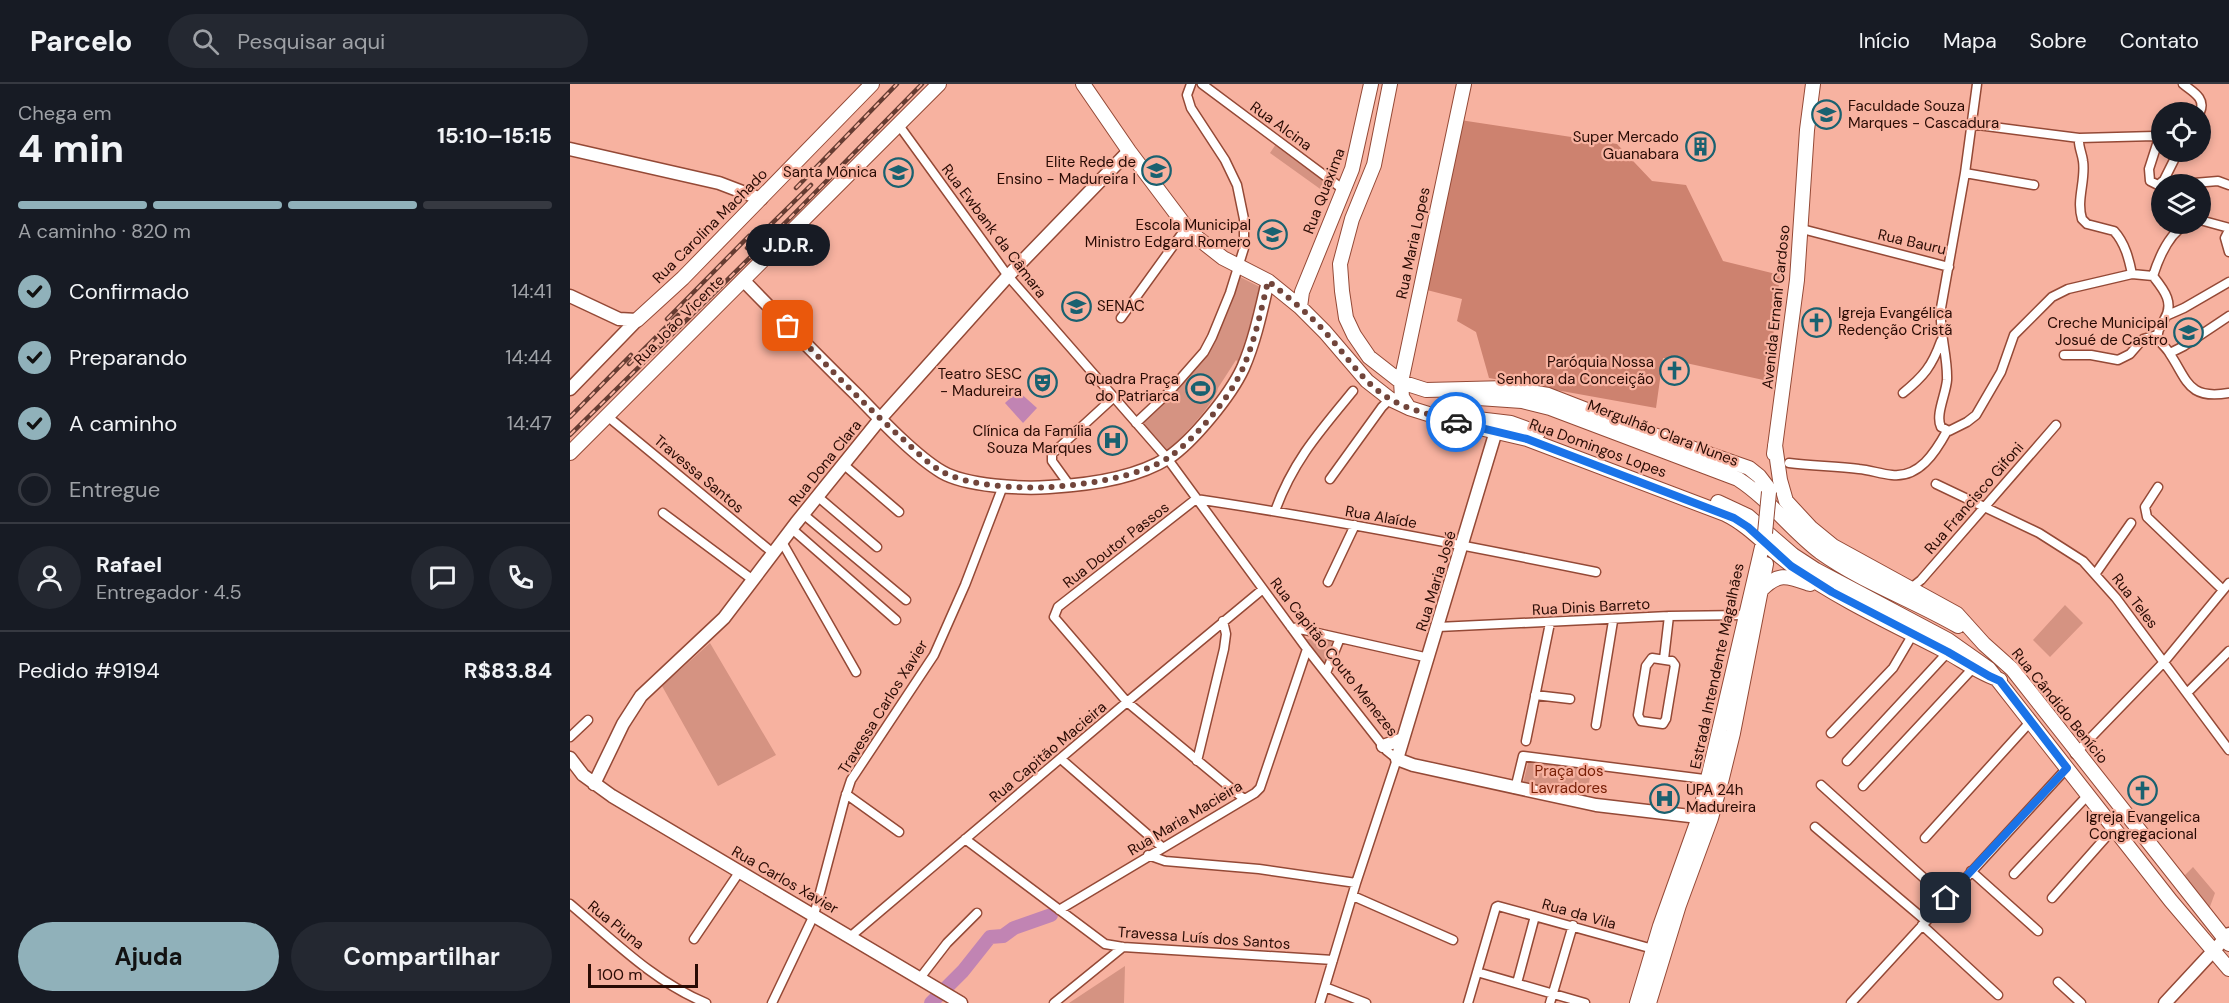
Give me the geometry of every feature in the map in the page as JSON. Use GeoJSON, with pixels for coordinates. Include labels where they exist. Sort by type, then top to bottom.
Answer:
{"type":"FeatureCollection","features":[{"type":"Feature","properties":{"kind":"main road","name":"Rua Carolina Machado"},"geometry":{"type":"LineString","coordinates":[[637,320],[683,278],[872,84]]}},
{"type":"Feature","properties":{"kind":"main road","name":"Rua João Vicente"},"geometry":{"type":"LineString","coordinates":[[570,453],[939,84]]}},
{"type":"Feature","properties":{"kind":"main road","name":"Rua Domingos Lopes"},"geometry":{"type":"LineString","coordinates":[[1083,84],[1186,228],[1216,254],[1268,281],[1300,307],[1367,381],[1390,399],[1409,408],[1446,419],[1527,439],[1725,514],[1764,537]]}},
{"type":"Feature","properties":{"kind":"main road","name":"Rua Quaxima"},"geometry":{"type":"LineString","coordinates":[[1300,307],[1302,292],[1357,154],[1371,84]]}},
{"type":"Feature","properties":{"kind":"main road","name":"Rua Domingos Lopes"},"geometry":{"type":"LineString","coordinates":[[1390,84],[1374,165],[1342,251],[1341,273],[1343,302],[1350,327],[1361,346],[1380,367],[1401,382],[1426,390],[1508,388],[1548,395],[1637,430],[1749,468],[1759,476],[1769,490]]}},
{"type":"Feature","properties":{"kind":"main road","name":"Rua Maria Lopes"},"geometry":{"type":"LineString","coordinates":[[1409,408],[1402,397],[1401,382],[1464,84]]}},
{"type":"Feature","properties":{"kind":"main road","name":"Avenida Ernani Cardoso"},"geometry":{"type":"LineString","coordinates":[[1764,537],[1794,303],[1802,229],[1807,130],[1813,84]]}},
{"type":"Feature","properties":{"kind":"main road","name":"Mergulhão Clara Nunes"},"geometry":{"type":"LineString","coordinates":[[1426,390],[1455,397],[1534,404],[1577,417],[1732,477],[1756,491],[1819,551],[1946,619],[1984,644]]}},
{"type":"Feature","properties":{"kind":"main road"},"geometry":{"type":"LineString","coordinates":[[1446,419],[1471,418],[1511,423],[1737,509],[1759,524],[1798,559],[1948,640],[1979,660],[2000,681]]}},
{"type":"Feature","properties":{"kind":"main road","name":"Rua Cândido Benício"},"geometry":{"type":"LineString","coordinates":[[1775,445],[1782,489],[1786,501],[1795,512],[1833,546],[1957,614],[1984,644],[2012,669],[2076,753],[2228,939]]}},
{"type":"Feature","properties":{"kind":"main road","name":"Rua Cândido Benício"},"geometry":{"type":"LineString","coordinates":[[1764,537],[1791,566],[1832,592],[2000,681],[2114,828],[2229,969]]}},
{"type":"Feature","properties":{"kind":"main road","name":"Estrada Intendente Magalhães"},"geometry":{"type":"LineString","coordinates":[[1715,781],[1733,733],[1761,591],[1767,553],[1764,537]]}},
{"type":"Feature","properties":{"kind":"main road","name":"Estrada Intendente Magalhães"},"geometry":{"type":"LineString","coordinates":[[1649,1003],[1715,781],[1745,615],[1764,537]]}},
{"type":"Feature","properties":{"kind":"main road"},"geometry":{"type":"LineString","coordinates":[[1761,591],[1776,578],[1787,577],[1832,592]]}},
{"type":"Feature","properties":{"kind":"main road","name":"Estrada Intendente Magalhães"},"geometry":{"type":"LineString","coordinates":[[1637,1003],[1653,949],[1705,818]]}},
{"type":"Feature","properties":{"kind":"street"},"geometry":{"type":"LineString","coordinates":[[1136,423],[1168,393],[1204,352],[1220,318],[1239,266],[1245,236],[1240,199],[1225,160],[1191,108],[1187,95],[1191,84]]}},
{"type":"Feature","properties":{"kind":"street","name":"Rua Alcina"},"geometry":{"type":"LineString","coordinates":[[1202,84],[1344,190]]}},
{"type":"Feature","properties":{"kind":"street","name":"Rua Bauru"},"geometry":{"type":"LineString","coordinates":[[1802,229],[1949,267],[1977,84]]}},
{"type":"Feature","properties":{"kind":"street"},"geometry":{"type":"LineString","coordinates":[[2183,84],[2202,102]]}},
{"type":"Feature","properties":{"kind":"street","name":"Rua Ewbank da Câmara"},"geometry":{"type":"LineString","coordinates":[[898,124],[1008,276],[1167,458]]}},
{"type":"Feature","properties":{"kind":"street"},"geometry":{"type":"LineString","coordinates":[[1970,124],[2079,138],[2155,136],[2158,141],[2149,169],[2151,181]]}},
{"type":"Feature","properties":{"kind":"street"},"geometry":{"type":"LineString","coordinates":[[2079,138],[2078,146],[2084,163],[2080,204],[2082,219],[2087,224],[2116,232],[2127,253],[2132,274]]}},
{"type":"Feature","properties":{"kind":"street"},"geometry":{"type":"LineString","coordinates":[[570,149],[719,183],[761,199]]}},
{"type":"Feature","properties":{"kind":"street","name":"Rua Dona Clara"},"geometry":{"type":"LineString","coordinates":[[594,784],[623,724],[641,696],[717,625],[880,419],[1008,276],[1129,151]]}},
{"type":"Feature","properties":{"kind":"street"},"geometry":{"type":"LineString","coordinates":[[1965,173],[2034,184]]}},
{"type":"Feature","properties":{"kind":"street"},"geometry":{"type":"LineString","coordinates":[[2211,182],[2218,181],[2229,185]]}},
{"type":"Feature","properties":{"kind":"street"},"geometry":{"type":"LineString","coordinates":[[2211,223],[2229,229],[2225,238],[2229,252]]}},
{"type":"Feature","properties":{"kind":"street"},"geometry":{"type":"LineString","coordinates":[[1121,318],[1186,228]]}},
{"type":"Feature","properties":{"kind":"street"},"geometry":{"type":"LineString","coordinates":[[2153,276],[2174,234]]}},
{"type":"Feature","properties":{"kind":"street"},"geometry":{"type":"LineString","coordinates":[[1947,432],[1939,423],[1947,380],[1940,324],[1949,267]]}},
{"type":"Feature","properties":{"kind":"street"},"geometry":{"type":"LineString","coordinates":[[1789,463],[1859,469],[1893,475],[1907,474],[1917,470],[1939,446],[1947,432],[1976,415],[2001,372],[2014,335],[2052,297],[2068,289],[2132,274],[2153,276],[2167,296],[2170,305],[2168,315],[2157,335],[2143,339],[2130,354],[2118,360],[2091,355],[2064,355]]}},
{"type":"Feature","properties":{"kind":"street"},"geometry":{"type":"LineString","coordinates":[[742,280],[880,419],[925,460],[944,473],[961,479],[1003,486],[1039,488],[1070,486],[1119,477],[1167,458],[1211,417],[1239,376],[1257,328],[1268,281]]}},
{"type":"Feature","properties":{"kind":"street"},"geometry":{"type":"LineString","coordinates":[[2168,315],[2229,282]]}},
{"type":"Feature","properties":{"kind":"street"},"geometry":{"type":"LineString","coordinates":[[570,296],[619,319],[637,320]]}},
{"type":"Feature","properties":{"kind":"street"},"geometry":{"type":"LineString","coordinates":[[2170,352],[2184,346],[2229,316]]}},
{"type":"Feature","properties":{"kind":"street"},"geometry":{"type":"LineString","coordinates":[[619,319],[622,336]]}},
{"type":"Feature","properties":{"kind":"street","name":"Rua Carolina Machado"},"geometry":{"type":"LineString","coordinates":[[570,389],[637,320]]}},
{"type":"Feature","properties":{"kind":"street"},"geometry":{"type":"LineString","coordinates":[[2157,335],[2160,342],[2170,352],[2184,380],[2194,389],[2209,394],[2229,393]]}},
{"type":"Feature","properties":{"kind":"street"},"geometry":{"type":"LineString","coordinates":[[1903,393],[1924,376],[1941,340]]}},
{"type":"Feature","properties":{"kind":"street"},"geometry":{"type":"LineString","coordinates":[[1275,511],[1288,478],[1300,458],[1353,391]]}},
{"type":"Feature","properties":{"kind":"street"},"geometry":{"type":"LineString","coordinates":[[1070,486],[1052,460],[1052,454],[1113,398]]}},
{"type":"Feature","properties":{"kind":"street"},"geometry":{"type":"LineString","coordinates":[[1330,480],[1390,399]]}},
{"type":"Feature","properties":{"kind":"street","name":"Travessa Santos"},"geometry":{"type":"LineString","coordinates":[[607,416],[773,553]]}},
{"type":"Feature","properties":{"kind":"street","name":"Rua Francisco Gifoni"},"geometry":{"type":"LineString","coordinates":[[1911,588],[1985,508],[2056,425]]}},
{"type":"Feature","properties":{"kind":"street","name":"Rua Maria José"},"geometry":{"type":"LineString","coordinates":[[1320,1003],[1429,658],[1496,431]]}},
{"type":"Feature","properties":{"kind":"street","name":"Rua Capitão Couto Menezes"},"geometry":{"type":"LineString","coordinates":[[1167,458],[1307,649],[1383,746],[1397,759],[1413,765],[1596,806],[1705,818]]}},
{"type":"Feature","properties":{"kind":"street"},"geometry":{"type":"LineString","coordinates":[[843,464],[899,512]]}},
{"type":"Feature","properties":{"kind":"street","name":"Rua Teles"},"geometry":{"type":"LineString","coordinates":[[1936,484],[2058,544],[2083,561],[2096,573],[2229,750]]}},
{"type":"Feature","properties":{"kind":"street","name":"Travessa Carlos Xavier"},"geometry":{"type":"LineString","coordinates":[[772,1003],[814,915],[846,794],[859,766],[934,655],[965,585],[1003,486]]}},
{"type":"Feature","properties":{"kind":"street"},"geometry":{"type":"LineString","coordinates":[[2158,487],[2145,507],[2147,517],[2223,590]]}},
{"type":"Feature","properties":{"kind":"street"},"geometry":{"type":"LineString","coordinates":[[817,496],[877,547]]}},
{"type":"Feature","properties":{"kind":"street","name":"Rua Alaíde"},"geometry":{"type":"LineString","coordinates":[[1196,499],[1355,525],[1596,572]]}},
{"type":"Feature","properties":{"kind":"street","name":"Rua Doutor Passos"},"geometry":{"type":"LineString","coordinates":[[1126,702],[1056,620],[1054,613],[1058,607],[1196,499]]}},
{"type":"Feature","properties":{"kind":"street"},"geometry":{"type":"LineString","coordinates":[[663,513],[753,580]]}},
{"type":"Feature","properties":{"kind":"street"},"geometry":{"type":"LineString","coordinates":[[803,514],[906,600]]}},
{"type":"Feature","properties":{"kind":"street"},"geometry":{"type":"LineString","coordinates":[[2096,573],[2132,523]]}},
{"type":"Feature","properties":{"kind":"street"},"geometry":{"type":"LineString","coordinates":[[1328,582],[1355,525]]}},
{"type":"Feature","properties":{"kind":"street"},"geometry":{"type":"LineString","coordinates":[[792,529],[896,620]]}},
{"type":"Feature","properties":{"kind":"street"},"geometry":{"type":"LineString","coordinates":[[782,542],[856,672]]}},
{"type":"Feature","properties":{"kind":"street"},"geometry":{"type":"LineString","coordinates":[[2076,753],[2164,662],[2229,583]]}},
{"type":"Feature","properties":{"kind":"street","name":"Rua Capitão Macieira"},"geometry":{"type":"LineString","coordinates":[[851,936],[1126,702],[1263,589]]}},
{"type":"Feature","properties":{"kind":"street","name":"Rua Dinis Barreto"},"geometry":{"type":"LineString","coordinates":[[1438,627],[1613,621],[1670,616],[1745,615]]}},
{"type":"Feature","properties":{"kind":"street"},"geometry":{"type":"LineString","coordinates":[[1664,658],[1670,616]]}},
{"type":"Feature","properties":{"kind":"street"},"geometry":{"type":"LineString","coordinates":[[1197,761],[1224,649],[1226,634],[1223,621]]}},
{"type":"Feature","properties":{"kind":"street"},"geometry":{"type":"LineString","coordinates":[[1596,725],[1613,621]]}},
{"type":"Feature","properties":{"kind":"street"},"geometry":{"type":"LineString","coordinates":[[1526,741],[1550,623]]}},
{"type":"Feature","properties":{"kind":"street"},"geometry":{"type":"LineString","coordinates":[[1291,627],[1429,658]]}},
{"type":"Feature","properties":{"kind":"street"},"geometry":{"type":"LineString","coordinates":[[1831,733],[1893,668],[1913,634]]}},
{"type":"Feature","properties":{"kind":"street"},"geometry":{"type":"LineString","coordinates":[[1326,673],[1340,638]]}},
{"type":"Feature","properties":{"kind":"street","name":"Rua Maria Macieira"},"geometry":{"type":"LineString","coordinates":[[1059,910],[1255,793],[1263,782],[1307,649]]}},
{"type":"Feature","properties":{"kind":"street"},"geometry":{"type":"LineString","coordinates":[[2187,693],[2229,651]]}},
{"type":"Feature","properties":{"kind":"street"},"geometry":{"type":"LineString","coordinates":[[1847,761],[1948,652]]}},
{"type":"Feature","properties":{"kind":"street"},"geometry":{"type":"LineString","coordinates":[[1652,658],[1664,658],[1675,665],[1666,722],[1661,724],[1641,721],[1638,715],[1647,662],[1652,658]]}},
{"type":"Feature","properties":{"kind":"street"},"geometry":{"type":"LineString","coordinates":[[1863,786],[1974,667]]}},
{"type":"Feature","properties":{"kind":"street"},"geometry":{"type":"LineString","coordinates":[[1535,695],[1570,699]]}},
{"type":"Feature","properties":{"kind":"street"},"geometry":{"type":"LineString","coordinates":[[1126,702],[1244,799]]}},
{"type":"Feature","properties":{"kind":"street"},"geometry":{"type":"LineString","coordinates":[[570,737],[588,720]]}},
{"type":"Feature","properties":{"kind":"street"},"geometry":{"type":"LineString","coordinates":[[1925,838],[2031,721]]}},
{"type":"Feature","properties":{"kind":"street"},"geometry":{"type":"LineString","coordinates":[[1383,746],[1403,739]]}},
{"type":"Feature","properties":{"kind":"street"},"geometry":{"type":"LineString","coordinates":[[1515,789],[1523,756],[1715,781]]}},
{"type":"Feature","properties":{"kind":"street","name":"Rua Carlos Xavier"},"geometry":{"type":"LineString","coordinates":[[570,758],[583,775],[594,784],[961,1003]]}},
{"type":"Feature","properties":{"kind":"street"},"geometry":{"type":"LineString","coordinates":[[1061,759],[1162,847]]}},
{"type":"Feature","properties":{"kind":"street"},"geometry":{"type":"LineString","coordinates":[[1856,1001],[1946,898],[2067,768]]}},
{"type":"Feature","properties":{"kind":"street"},"geometry":{"type":"LineString","coordinates":[[1821,786],[1946,898]]}},
{"type":"Feature","properties":{"kind":"street"},"geometry":{"type":"LineString","coordinates":[[846,794],[899,832]]}},
{"type":"Feature","properties":{"kind":"street"},"geometry":{"type":"LineString","coordinates":[[2014,874],[2088,795]]}},
{"type":"Feature","properties":{"kind":"street"},"geometry":{"type":"LineString","coordinates":[[1815,827],[1924,923],[1998,995]]}},
{"type":"Feature","properties":{"kind":"street"},"geometry":{"type":"LineString","coordinates":[[2052,897],[2114,828]]}},
{"type":"Feature","properties":{"kind":"street","name":"Travessa Luís dos Santos"},"geometry":{"type":"LineString","coordinates":[[965,839],[1105,944],[1333,960]]}},
{"type":"Feature","properties":{"kind":"street"},"geometry":{"type":"LineString","coordinates":[[1149,855],[1165,861],[1259,869],[1356,884]]}},
{"type":"Feature","properties":{"kind":"street"},"geometry":{"type":"LineString","coordinates":[[694,939],[740,871]]}},
{"type":"Feature","properties":{"kind":"street"},"geometry":{"type":"LineString","coordinates":[[1971,871],[2038,931]]}},
{"type":"Feature","properties":{"kind":"street"},"geometry":{"type":"LineString","coordinates":[[1353,896],[1453,940]]}},
{"type":"Feature","properties":{"kind":"street","name":"Rua Piuna"},"geometry":{"type":"LineString","coordinates":[[570,904],[664,981],[684,994],[706,1003]]}},
{"type":"Feature","properties":{"kind":"street","name":"Rua da Vila"},"geometry":{"type":"LineString","coordinates":[[1478,972],[1498,906],[1574,925],[1653,949]]}},
{"type":"Feature","properties":{"kind":"street"},"geometry":{"type":"LineString","coordinates":[[920,978],[947,943],[977,913]]}},
{"type":"Feature","properties":{"kind":"street"},"geometry":{"type":"LineString","coordinates":[[1517,983],[1535,916]]}},
{"type":"Feature","properties":{"kind":"street"},"geometry":{"type":"LineString","coordinates":[[1550,1003],[1574,925]]}},
{"type":"Feature","properties":{"kind":"street"},"geometry":{"type":"LineString","coordinates":[[2165,1003],[2228,939]]}},
{"type":"Feature","properties":{"kind":"street"},"geometry":{"type":"LineString","coordinates":[[1054,1003],[1123,947]]}},
{"type":"Feature","properties":{"kind":"street"},"geometry":{"type":"LineString","coordinates":[[1468,1003],[1478,972],[1585,1003]]}},
{"type":"Feature","properties":{"kind":"street"},"geometry":{"type":"LineString","coordinates":[[2058,982],[2081,1003]]}},
{"type":"Feature","properties":{"kind":"street"},"geometry":{"type":"LineString","coordinates":[[1325,987],[1366,1003]]}},
{"type":"Feature","properties":{"kind":"green space"},"geometry":{"type":"Polygon","coordinates":[[[1276,144],[1331,187],[1330,196],[1270,153],[1276,144]]]}},
{"type":"Feature","properties":{"kind":"green space"},"geometry":{"type":"Polygon","coordinates":[[[1238,276],[1262,288],[1238,362],[1236,360],[1204,411],[1167,451],[1140,423],[1198,365],[1238,276]]]}},
{"type":"Feature","properties":{"kind":"green space"},"geometry":{"type":"Polygon","coordinates":[[[2065,605],[2083,623],[2050,657],[2033,640],[2065,605]]]}},
{"type":"Feature","properties":{"kind":"green space"},"geometry":{"type":"Polygon","coordinates":[[[1304,639],[1333,640],[1324,666],[1304,639]]]}},
{"type":"Feature","properties":{"kind":"green space"},"geometry":{"type":"Polygon","coordinates":[[[710,643],[776,755],[718,786],[662,686],[710,643]]]}},
{"type":"Feature","properties":{"kind":"green space","name":"Praça dos Lavradores"},"geometry":{"type":"Polygon","coordinates":[[[1529,759],[1592,767],[1586,798],[1522,787],[1529,759]]]}},
{"type":"Feature","properties":{"kind":"green space"},"geometry":{"type":"Polygon","coordinates":[[[2193,867],[2215,893],[2208,912],[2182,878],[2193,867]]]}},
{"type":"Feature","properties":{"kind":"green space"},"geometry":{"type":"Polygon","coordinates":[[[1125,966],[1124,1003],[1069,1003],[1125,966]]]}},
{"type":"Feature","properties":{"kind":"shaded area"},"geometry":{"type":"Polygon","coordinates":[[[1460,120],[1617,144],[1652,181],[1686,185],[1723,261],[1780,275],[1768,381],[1663,358],[1656,408],[1489,378],[1476,332],[1457,321],[1462,299],[1423,289],[1460,120]]]}},
{"type":"Feature","properties":{"kind":"shaded area"},"geometry":{"type":"Polygon","coordinates":[[[1018,391],[1037,408],[1023,423],[1005,403],[1018,391]]]}},
{"type":"Feature","properties":{"kind":"waterway"},"geometry":{"type":"LineString","coordinates":[[931,1003],[963,971],[990,937],[1003,936],[1014,928],[1051,915]]}},
{"type":"Feature","properties":{"kind":"railway"},"geometry":{"type":"LineString","coordinates":[[796,188],[897,84]]}},
{"type":"Feature","properties":{"kind":"railway"},"geometry":{"type":"LineString","coordinates":[[570,435],[922,84]]}},
{"type":"Feature","properties":{"kind":"railway"},"geometry":{"type":"LineString","coordinates":[[747,248],[811,185]]}},
{"type":"Feature","properties":{"kind":"railway"},"geometry":{"type":"LineString","coordinates":[[667,319],[749,236]]}},
{"type":"Feature","properties":{"kind":"railway"},"geometry":{"type":"LineString","coordinates":[[629,364],[678,315]]}},
{"type":"Feature","properties":{"kind":"railway"},"geometry":{"type":"LineString","coordinates":[[570,417],[631,355]]}},
{"type":"Feature","properties":{"kind":"way so far"},"geometry":{"type":"LineString","coordinates":[[788,326],[880,419],[925,460],[944,473],[961,479],[1003,486],[1039,488],[1070,486],[1119,477],[1167,458],[1211,417],[1239,376],[1257,328],[1268,281],[1300,307],[1367,381],[1390,399],[1409,408],[1456,422]]}},
{"type":"Feature","properties":{"kind":"place","name":"Faculdade Souza Marques - Cascadura"},"geometry":{"type":"Point","coordinates":[1827,115]}},
{"type":"Feature","properties":{"kind":"place","name":"Super Mercado Guanabara"},"geometry":{"type":"Point","coordinates":[1700,146]}},
{"type":"Feature","properties":{"kind":"place","name":"Elite Rede de Ensino - Madureira I"},"geometry":{"type":"Point","coordinates":[1157,171]}},
{"type":"Feature","properties":{"kind":"place","name":"Santa Mônica"},"geometry":{"type":"Point","coordinates":[898,172]}},
{"type":"Feature","properties":{"kind":"place","name":"Escola Municipal Ministro Edgard Romero"},"geometry":{"type":"Point","coordinates":[1272,234]}},
{"type":"Feature","properties":{"kind":"place","name":"SENAC"},"geometry":{"type":"Point","coordinates":[1076,306]}},
{"type":"Feature","properties":{"kind":"place","name":"Igreja Evangélica Redenção Cristã"},"geometry":{"type":"Point","coordinates":[1817,322]}},
{"type":"Feature","properties":{"kind":"place","name":"J.D.R."},"geometry":{"type":"Point","coordinates":[788,326]}},
{"type":"Feature","properties":{"kind":"place","name":"Creche Municipal Josué de Castro"},"geometry":{"type":"Point","coordinates":[2189,332]}},
{"type":"Feature","properties":{"kind":"place","name":"Paróquia Nossa Senhora da Conceição"},"geometry":{"type":"Point","coordinates":[1675,371]}},
{"type":"Feature","properties":{"kind":"place","name":"Teatro SESC - Madureira"},"geometry":{"type":"Point","coordinates":[1043,383]}},
{"type":"Feature","properties":{"kind":"place","name":"Quadra Praça do Patriarca"},"geometry":{"type":"Point","coordinates":[1200,388]}},
{"type":"Feature","properties":{"kind":"place","name":"Clínica da Família Souza Marques"},"geometry":{"type":"Point","coordinates":[1113,440]}},
{"type":"Feature","properties":{"kind":"place","name":"Igreja Evangelica Congregacional"},"geometry":{"type":"Point","coordinates":[2143,790]}},
{"type":"Feature","properties":{"kind":"place","name":"UPA 24h Madureira"},"geometry":{"type":"Point","coordinates":[1665,799]}},
{"type":"Feature","properties":{"kind":"route"},"geometry":{"type":"LineString","coordinates":[[1456,422],[1527,439],[1734,518],[1748,527],[1791,566],[1832,592],[2000,681],[2067,768],[1946,898]]}}]}
